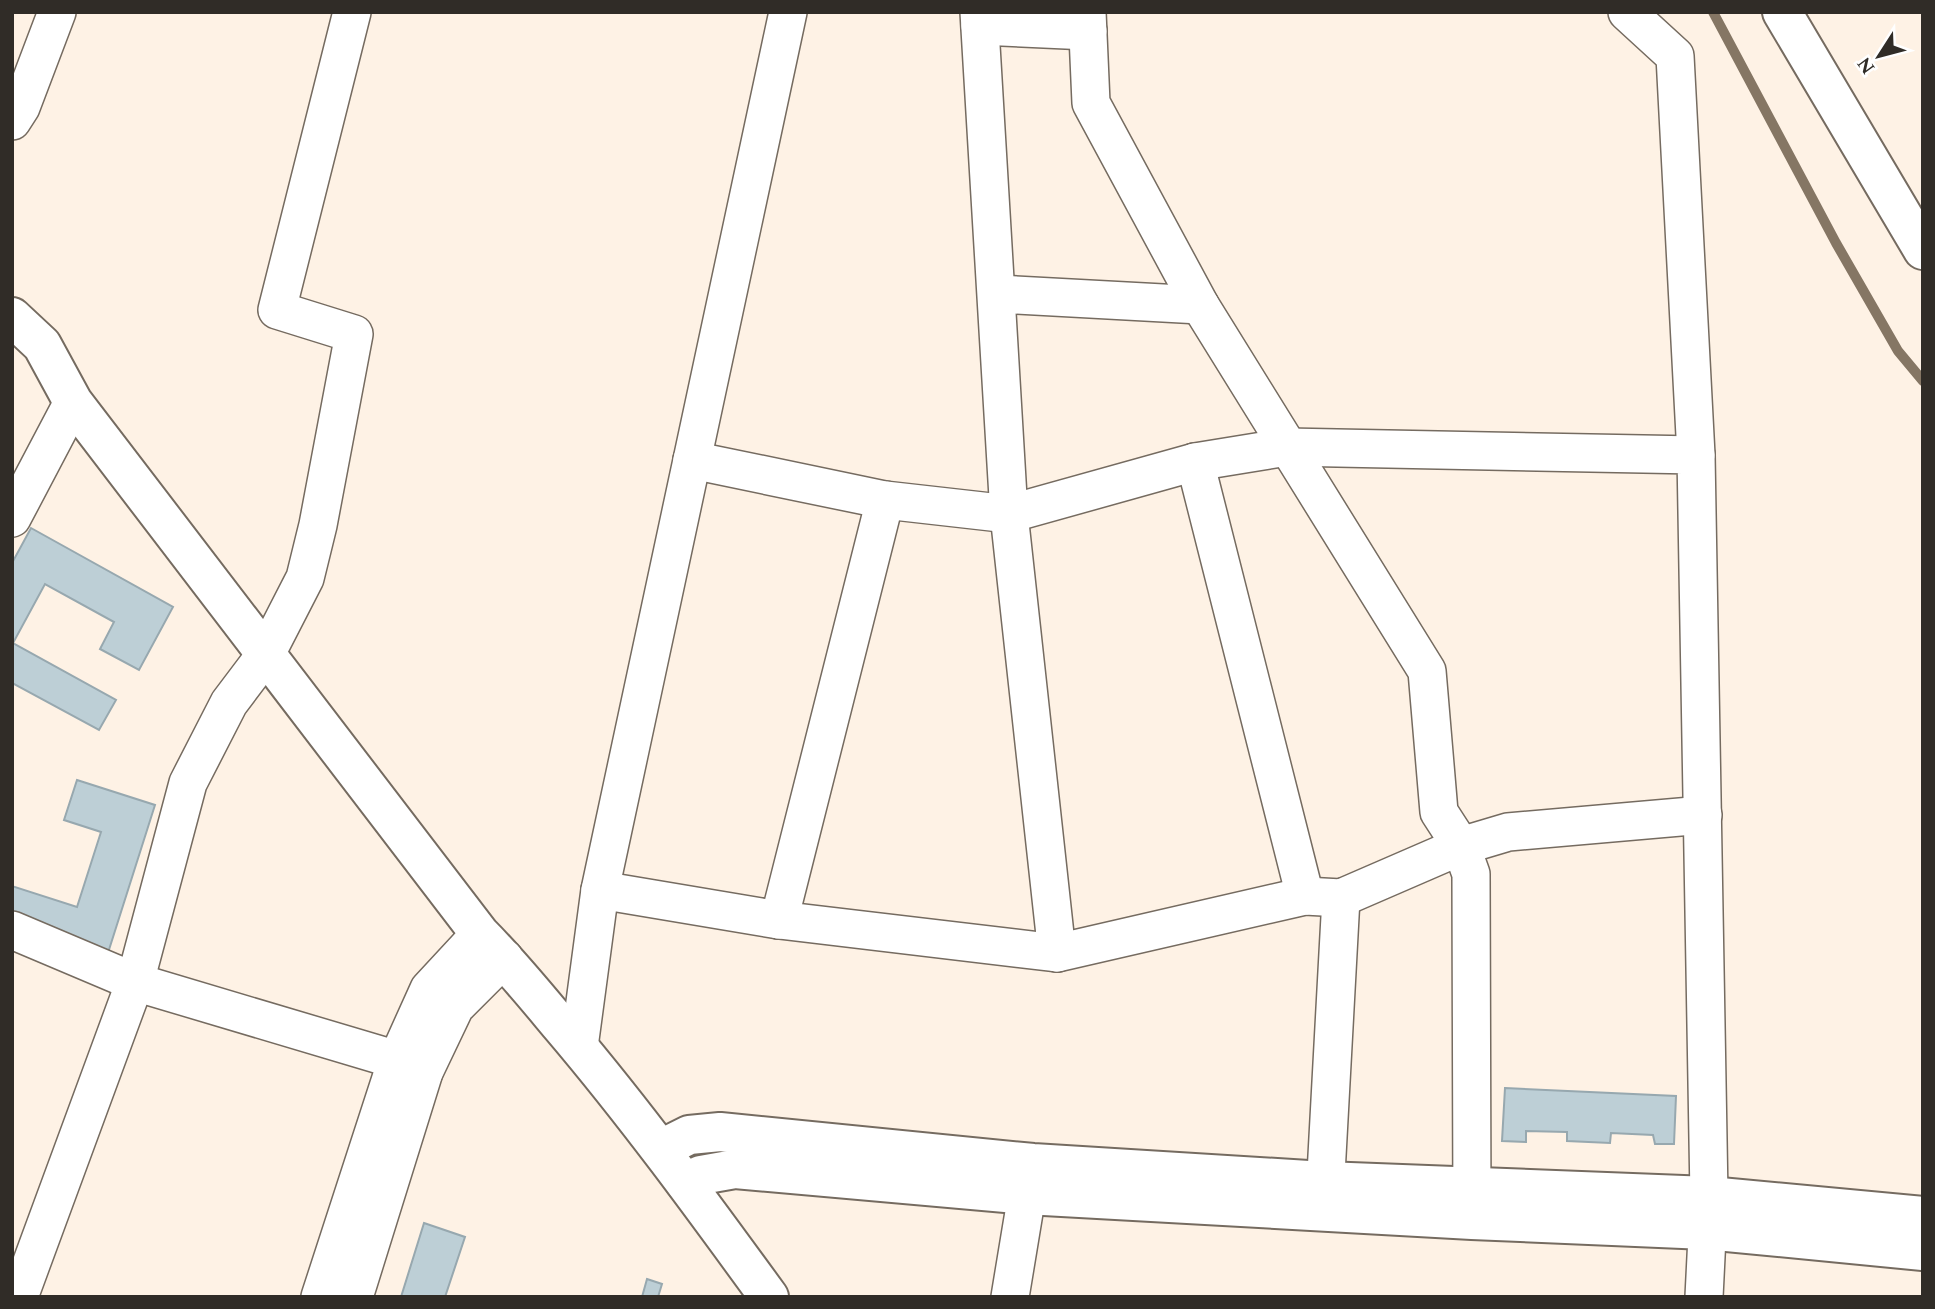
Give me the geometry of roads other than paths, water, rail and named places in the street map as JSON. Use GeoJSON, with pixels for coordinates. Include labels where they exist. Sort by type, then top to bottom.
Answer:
{"type":"FeatureCollection","features":[{"type":"Feature","properties":{"kind":"street"},"geometry":{"type":"LineString","coordinates":[[12,121],[21,107],[57,12]]}},
{"type":"Feature","properties":{"kind":"street"},"geometry":{"type":"LineString","coordinates":[[19,1297],[23,1255],[135,982],[188,783],[229,703],[266,654],[304,578],[318,525],[354,334],[277,310],[352,12]]}},
{"type":"Feature","properties":{"kind":"street"},"geometry":{"type":"LineString","coordinates":[[579,1047],[600,890],[788,12]]}},
{"type":"Feature","properties":{"kind":"street"},"geometry":{"type":"LineString","coordinates":[[1627,12],[1675,56],[1696,455],[1708,1213],[1704,1297]]}},
{"type":"Feature","properties":{"kind":"street"},"geometry":{"type":"LineString","coordinates":[[1782,12],[1923,250]]}},
{"type":"Feature","properties":{"kind":"street"},"geometry":{"type":"LineString","coordinates":[[1057,953],[1009,514],[979,19],[1088,22],[1091,103],[1200,305],[1427,671],[1439,812],[1461,846],[1471,874],[1472,1204]]}},
{"type":"Feature","properties":{"kind":"street"},"geometry":{"type":"LineString","coordinates":[[997,294],[1200,305]]}},
{"type":"Feature","properties":{"kind":"street"},"geometry":{"type":"LineString","coordinates":[[12,317],[42,345],[73,402],[492,946],[579,1047],[661,1149],[769,1297]]}},
{"type":"Feature","properties":{"kind":"street"},"geometry":{"type":"LineString","coordinates":[[12,350],[73,402]]}},
{"type":"Feature","properties":{"kind":"street"},"geometry":{"type":"LineString","coordinates":[[12,518],[73,402]]}},
{"type":"Feature","properties":{"kind":"street"},"geometry":{"type":"LineString","coordinates":[[692,460],[885,500],[1009,514],[1195,462],[1287,447],[1696,455]]}},
{"type":"Feature","properties":{"kind":"street"},"geometry":{"type":"LineString","coordinates":[[1195,462],[1305,896]]}},
{"type":"Feature","properties":{"kind":"street"},"geometry":{"type":"LineString","coordinates":[[779,920],[885,500]]}},
{"type":"Feature","properties":{"kind":"street"},"geometry":{"type":"LineString","coordinates":[[600,890],[779,920],[1057,953],[1305,896],[1341,898],[1461,846],[1508,832],[1703,815]]}},
{"type":"Feature","properties":{"kind":"street"},"geometry":{"type":"LineString","coordinates":[[1324,1197],[1341,898]]}},
{"type":"Feature","properties":{"kind":"street"},"geometry":{"type":"LineString","coordinates":[[12,930],[135,982],[411,1066]]}},
{"type":"Feature","properties":{"kind":"street"},"geometry":{"type":"LineString","coordinates":[[320,1297],[411,1066],[455,1007],[492,946]]}},
{"type":"Feature","properties":{"kind":"street"},"geometry":{"type":"LineString","coordinates":[[354,1297],[411,1066]]}},
{"type":"Feature","properties":{"kind":"street"},"geometry":{"type":"LineString","coordinates":[[661,1149],[689,1135],[720,1132],[1029,1179]]}},
{"type":"Feature","properties":{"kind":"street"},"geometry":{"type":"LineString","coordinates":[[685,1182],[701,1175],[735,1169],[1029,1179],[1472,1204],[1708,1213],[1923,1216]]}},
{"type":"Feature","properties":{"kind":"street"},"geometry":{"type":"LineString","coordinates":[[1010,1297],[1029,1179]]}},
{"type":"Feature","properties":{"kind":"street"},"geometry":{"type":"LineString","coordinates":[[1708,1213],[1923,1251]]}},
{"type":"Feature","properties":{"kind":"waterway"},"geometry":{"type":"LineString","coordinates":[[1713,12],[1836,243],[1898,351],[1923,381]]}}]}
